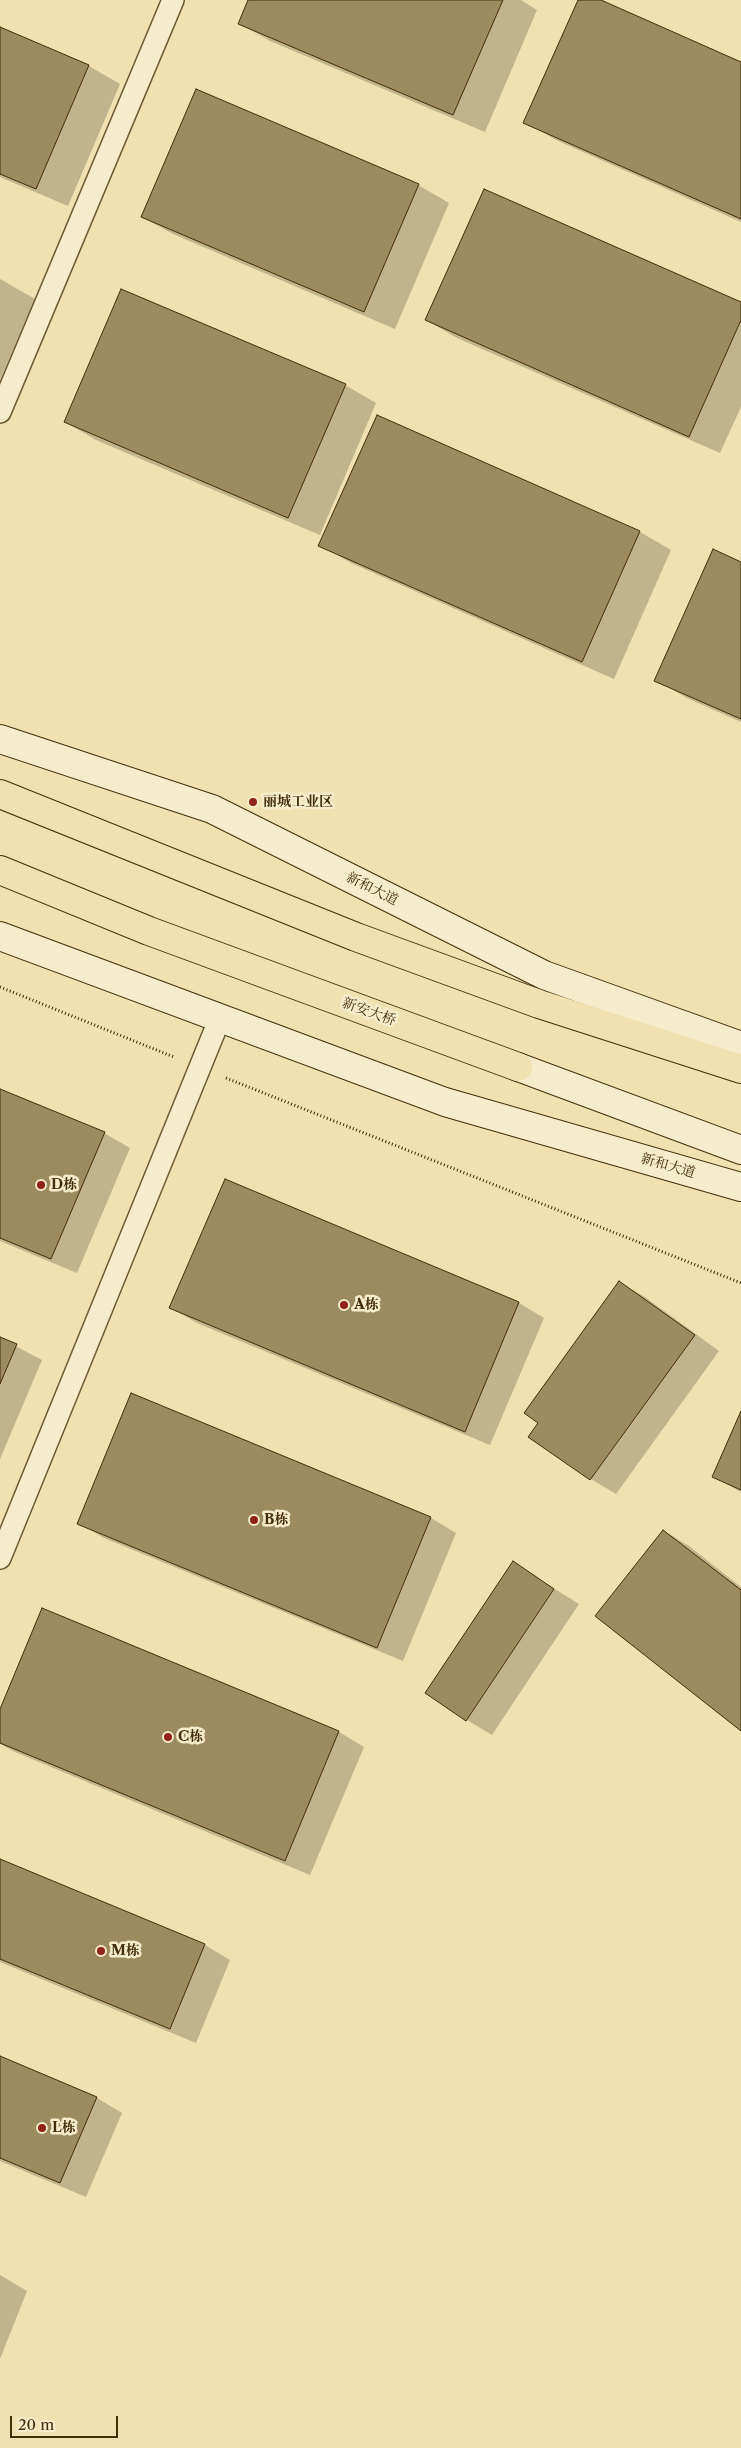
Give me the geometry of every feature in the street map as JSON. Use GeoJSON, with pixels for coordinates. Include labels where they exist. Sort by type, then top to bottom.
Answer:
{"type":"FeatureCollection","features":[{"type":"Feature","properties":{"kind":"main road","name":"新和大道"},"geometry":{"type":"LineString","coordinates":[[0,739],[212,809],[544,975],[741,1046]]}},
{"type":"Feature","properties":{"kind":"main road"},"geometry":{"type":"LineString","coordinates":[[0,794],[356,938],[539,1004],[741,1069]]}},
{"type":"Feature","properties":{"kind":"main road","name":"新安大桥"},"geometry":{"type":"LineString","coordinates":[[0,870],[148,931],[741,1150]]}},
{"type":"Feature","properties":{"kind":"main road","name":"新和大道"},"geometry":{"type":"LineString","coordinates":[[0,936],[445,1102],[741,1187]]}},
{"type":"Feature","properties":{"kind":"lane"},"geometry":{"type":"LineString","coordinates":[[0,412],[173,0]]}},
{"type":"Feature","properties":{"kind":"lane"},"geometry":{"type":"LineString","coordinates":[[0,1558],[220,1018]]}},
{"type":"Feature","properties":{"kind":"path"},"geometry":{"type":"LineString","coordinates":[[0,988],[741,1283]]}},
{"type":"Feature","properties":{"kind":"building"},"geometry":{"type":"Polygon","coordinates":[[[248,0],[503,0],[453,115],[238,24],[248,0]]]}},
{"type":"Feature","properties":{"kind":"building"},"geometry":{"type":"Polygon","coordinates":[[[578,0],[601,0],[741,62],[741,219],[523,123],[578,0]]]}},
{"type":"Feature","properties":{"kind":"building"},"geometry":{"type":"Polygon","coordinates":[[[0,27],[89,65],[36,189],[0,174],[0,27]]]}},
{"type":"Feature","properties":{"kind":"building"},"geometry":{"type":"Polygon","coordinates":[[[196,89],[419,184],[364,312],[141,217],[196,89]]]}},
{"type":"Feature","properties":{"kind":"building"},"geometry":{"type":"Polygon","coordinates":[[[484,189],[741,302],[741,320],[689,437],[425,320],[484,189]]]}},
{"type":"Feature","properties":{"kind":"building"},"geometry":{"type":"Polygon","coordinates":[[[121,289],[346,384],[288,518],[64,422],[121,289]]]}},
{"type":"Feature","properties":{"kind":"building"},"geometry":{"type":"Polygon","coordinates":[[[377,415],[640,531],[582,662],[318,546],[377,415]]]}},
{"type":"Feature","properties":{"kind":"building"},"geometry":{"type":"Polygon","coordinates":[[[713,549],[741,562],[741,719],[654,681],[713,549]]]}},
{"type":"Feature","properties":{"kind":"building","name":"D栋"},"geometry":{"type":"Polygon","coordinates":[[[0,1089],[105,1132],[51,1259],[0,1238],[0,1089]]]}},
{"type":"Feature","properties":{"kind":"building","name":"A栋"},"geometry":{"type":"Polygon","coordinates":[[[225,1179],[519,1302],[465,1432],[169,1308],[225,1179]]]}},
{"type":"Feature","properties":{"kind":"building"},"geometry":{"type":"Polygon","coordinates":[[[619,1281],[695,1335],[590,1480],[528,1437],[538,1423],[524,1413],[619,1281]]]}},
{"type":"Feature","properties":{"kind":"building"},"geometry":{"type":"Polygon","coordinates":[[[0,1337],[17,1344],[0,1384],[0,1337]]]}},
{"type":"Feature","properties":{"kind":"building","name":"B栋"},"geometry":{"type":"Polygon","coordinates":[[[131,1393],[431,1517],[377,1648],[77,1524],[131,1393]]]}},
{"type":"Feature","properties":{"kind":"building"},"geometry":{"type":"Polygon","coordinates":[[[741,1411],[741,1490],[712,1477],[741,1411]]]}},
{"type":"Feature","properties":{"kind":"building"},"geometry":{"type":"Polygon","coordinates":[[[663,1530],[741,1590],[741,1731],[595,1616],[663,1530]]]}},
{"type":"Feature","properties":{"kind":"building"},"geometry":{"type":"Polygon","coordinates":[[[513,1561],[554,1589],[466,1721],[425,1693],[513,1561]]]}},
{"type":"Feature","properties":{"kind":"building","name":"C栋"},"geometry":{"type":"Polygon","coordinates":[[[42,1608],[339,1731],[285,1861],[0,1743],[0,1709],[42,1608]]]}},
{"type":"Feature","properties":{"kind":"building","name":"M栋"},"geometry":{"type":"Polygon","coordinates":[[[0,1859],[205,1944],[170,2029],[0,1959],[0,1859]]]}},
{"type":"Feature","properties":{"kind":"building","name":"L栋"},"geometry":{"type":"Polygon","coordinates":[[[0,2056],[97,2097],[60,2183],[0,2158],[0,2056]]]}},
{"type":"Feature","properties":{"kind":"place","name":"丽城工业区"},"geometry":{"type":"Point","coordinates":[253,802]}},
{"type":"Feature","properties":{"kind":"place","name":"D栋"},"geometry":{"type":"Point","coordinates":[41,1185]}},
{"type":"Feature","properties":{"kind":"place","name":"A栋"},"geometry":{"type":"Point","coordinates":[344,1305]}},
{"type":"Feature","properties":{"kind":"place","name":"B栋"},"geometry":{"type":"Point","coordinates":[254,1520]}},
{"type":"Feature","properties":{"kind":"place","name":"C栋"},"geometry":{"type":"Point","coordinates":[168,1737]}},
{"type":"Feature","properties":{"kind":"place","name":"M栋"},"geometry":{"type":"Point","coordinates":[101,1951]}},
{"type":"Feature","properties":{"kind":"place","name":"L栋"},"geometry":{"type":"Point","coordinates":[42,2128]}}]}
